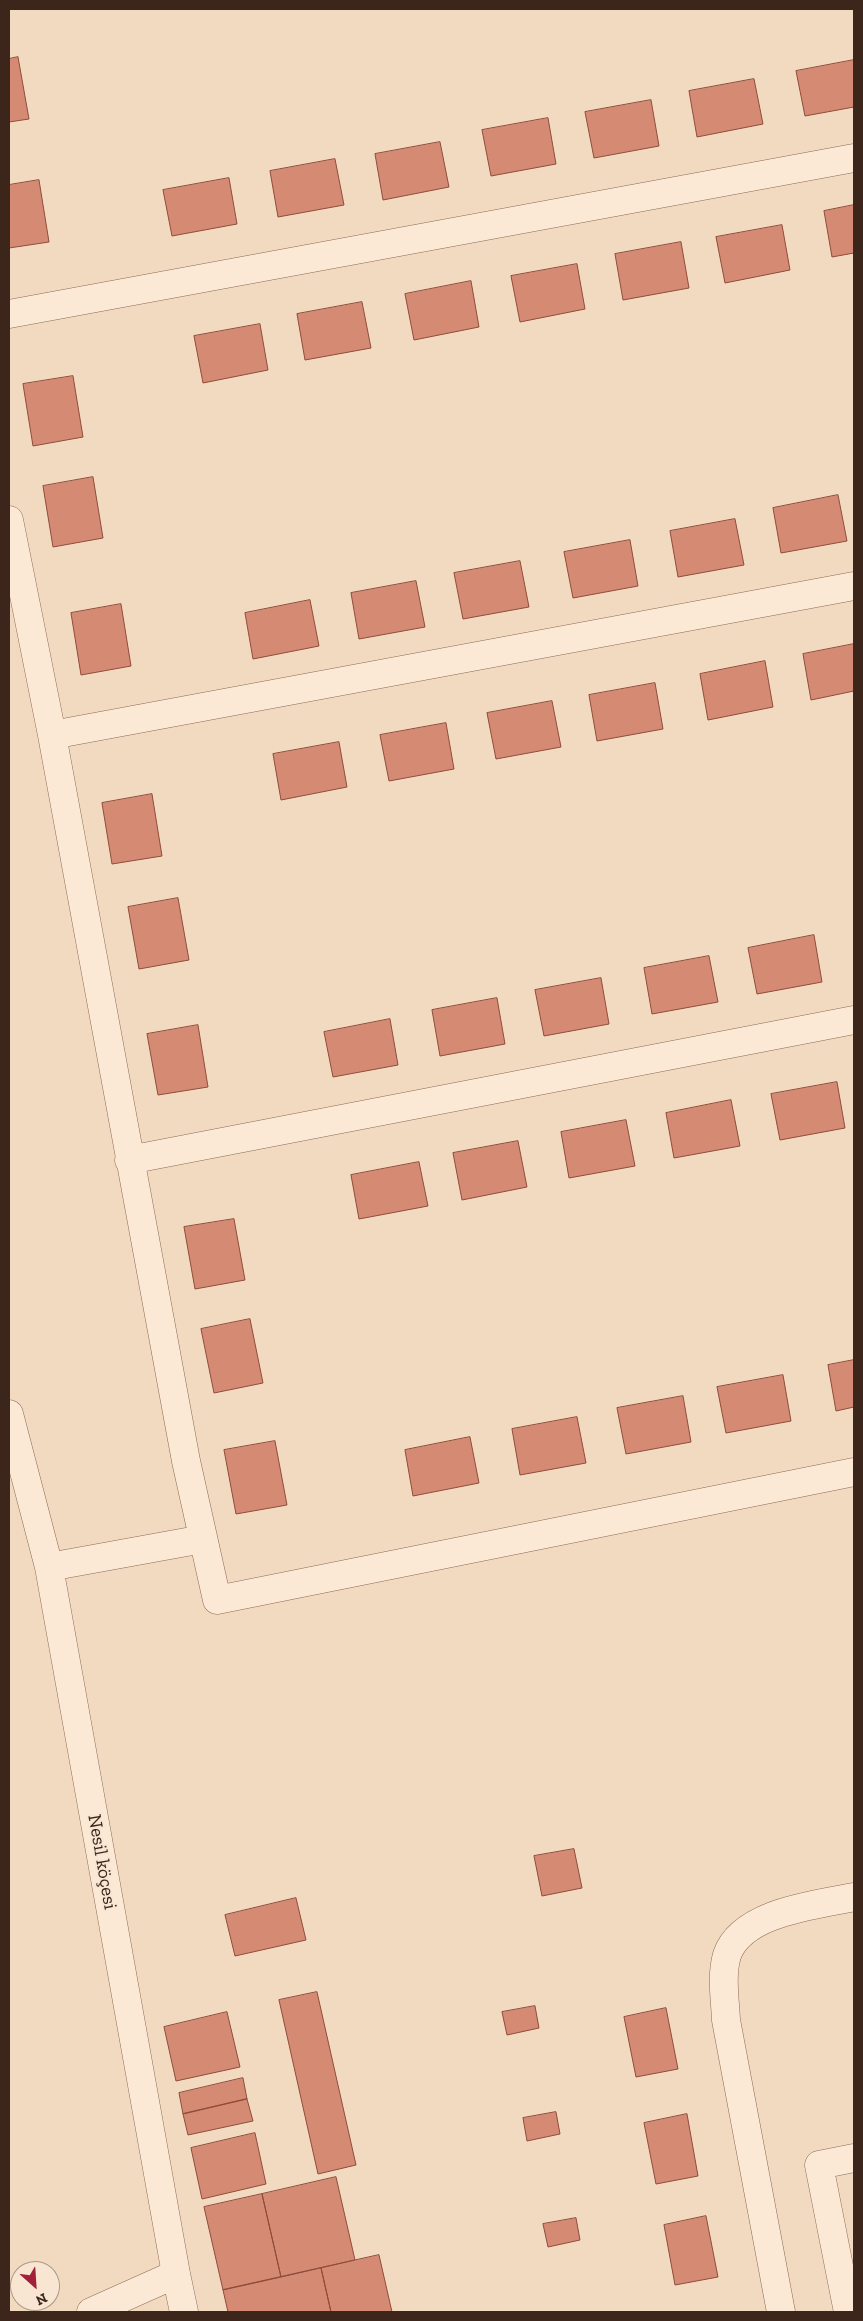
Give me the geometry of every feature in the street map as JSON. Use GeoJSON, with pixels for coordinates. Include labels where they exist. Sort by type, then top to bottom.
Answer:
{"type":"FeatureCollection","features":[{"type":"Feature","properties":{"kind":"street"},"geometry":{"type":"LineString","coordinates":[[9,314],[854,158]]}},
{"type":"Feature","properties":{"kind":"street"},"geometry":{"type":"LineString","coordinates":[[9,520],[52,735],[129,1160],[203,1539],[217,1600],[854,1472]]}},
{"type":"Feature","properties":{"kind":"street"},"geometry":{"type":"LineString","coordinates":[[52,735],[854,586]]}},
{"type":"Feature","properties":{"kind":"street"},"geometry":{"type":"LineString","coordinates":[[129,1160],[854,1020]]}},
{"type":"Feature","properties":{"kind":"street","name":"Nesil köçesi"},"geometry":{"type":"LineString","coordinates":[[9,1414],[49,1567],[184,2312]]}},
{"type":"Feature","properties":{"kind":"street"},"geometry":{"type":"LineString","coordinates":[[49,1567],[203,1539]]}},
{"type":"Feature","properties":{"kind":"street"},"geometry":{"type":"LineString","coordinates":[[781,2312],[726,2020],[723,1978],[728,1954],[744,1931],[782,1912],[854,1897]]}},
{"type":"Feature","properties":{"kind":"street"},"geometry":{"type":"LineString","coordinates":[[848,2312],[845,2252],[819,2165],[854,2158]]}},
{"type":"Feature","properties":{"kind":"street"},"geometry":{"type":"LineString","coordinates":[[91,2312],[176,2274]]}},
{"type":"Feature","properties":{"kind":"building"},"geometry":{"type":"Polygon","coordinates":[[[18,57],[29,119],[9,122],[9,59],[18,57]]]}},
{"type":"Feature","properties":{"kind":"building"},"geometry":{"type":"Polygon","coordinates":[[[854,60],[854,107],[805,116],[796,71],[854,60]]]}},
{"type":"Feature","properties":{"kind":"building"},"geometry":{"type":"Polygon","coordinates":[[[754,79],[763,124],[697,137],[689,91],[754,79]]]}},
{"type":"Feature","properties":{"kind":"building"},"geometry":{"type":"Polygon","coordinates":[[[651,100],[659,146],[594,158],[585,112],[651,100]]]}},
{"type":"Feature","properties":{"kind":"building"},"geometry":{"type":"Polygon","coordinates":[[[548,118],[556,164],[491,176],[482,130],[548,118]]]}},
{"type":"Feature","properties":{"kind":"building"},"geometry":{"type":"Polygon","coordinates":[[[440,142],[449,187],[383,200],[375,154],[440,142]]]}},
{"type":"Feature","properties":{"kind":"building"},"geometry":{"type":"Polygon","coordinates":[[[335,159],[344,205],[278,217],[270,171],[335,159]]]}},
{"type":"Feature","properties":{"kind":"building"},"geometry":{"type":"Polygon","coordinates":[[[229,178],[237,224],[172,236],[163,190],[229,178]]]}},
{"type":"Feature","properties":{"kind":"building"},"geometry":{"type":"Polygon","coordinates":[[[39,180],[49,242],[9,248],[9,185],[39,180]]]}},
{"type":"Feature","properties":{"kind":"building"},"geometry":{"type":"Polygon","coordinates":[[[854,205],[854,253],[832,257],[824,211],[854,205]]]}},
{"type":"Feature","properties":{"kind":"building"},"geometry":{"type":"Polygon","coordinates":[[[782,225],[790,270],[725,283],[716,237],[782,225]]]}},
{"type":"Feature","properties":{"kind":"building"},"geometry":{"type":"Polygon","coordinates":[[[681,242],[689,288],[623,300],[615,254],[681,242]]]}},
{"type":"Feature","properties":{"kind":"building"},"geometry":{"type":"Polygon","coordinates":[[[577,264],[585,309],[520,322],[511,276],[577,264]]]}},
{"type":"Feature","properties":{"kind":"building"},"geometry":{"type":"Polygon","coordinates":[[[471,281],[479,327],[414,340],[405,294],[471,281]]]}},
{"type":"Feature","properties":{"kind":"building"},"geometry":{"type":"Polygon","coordinates":[[[362,302],[371,348],[305,360],[297,314],[362,302]]]}},
{"type":"Feature","properties":{"kind":"building"},"geometry":{"type":"Polygon","coordinates":[[[260,324],[268,370],[203,383],[194,336],[260,324]]]}},
{"type":"Feature","properties":{"kind":"building"},"geometry":{"type":"Polygon","coordinates":[[[73,376],[83,437],[33,446],[23,384],[73,376]]]}},
{"type":"Feature","properties":{"kind":"building"},"geometry":{"type":"Polygon","coordinates":[[[93,477],[103,538],[53,547],[43,486],[93,477]]]}},
{"type":"Feature","properties":{"kind":"building"},"geometry":{"type":"Polygon","coordinates":[[[838,495],[847,541],[781,553],[773,508],[838,495]]]}},
{"type":"Feature","properties":{"kind":"building"},"geometry":{"type":"Polygon","coordinates":[[[735,519],[744,565],[678,577],[670,531],[735,519]]]}},
{"type":"Feature","properties":{"kind":"building"},"geometry":{"type":"Polygon","coordinates":[[[630,540],[638,586],[573,598],[564,552],[630,540]]]}},
{"type":"Feature","properties":{"kind":"building"},"geometry":{"type":"Polygon","coordinates":[[[520,561],[529,607],[463,619],[454,573],[520,561]]]}},
{"type":"Feature","properties":{"kind":"building"},"geometry":{"type":"Polygon","coordinates":[[[416,581],[425,627],[359,639],[351,593],[416,581]]]}},
{"type":"Feature","properties":{"kind":"building"},"geometry":{"type":"Polygon","coordinates":[[[310,600],[319,646],[253,659],[245,613],[310,600]]]}},
{"type":"Feature","properties":{"kind":"building"},"geometry":{"type":"Polygon","coordinates":[[[121,604],[131,666],[81,675],[71,613],[121,604]]]}},
{"type":"Feature","properties":{"kind":"building"},"geometry":{"type":"Polygon","coordinates":[[[854,644],[854,691],[811,700],[803,654],[854,644]]]}},
{"type":"Feature","properties":{"kind":"building"},"geometry":{"type":"Polygon","coordinates":[[[765,661],[773,707],[708,720],[700,674],[765,661]]]}},
{"type":"Feature","properties":{"kind":"building"},"geometry":{"type":"Polygon","coordinates":[[[655,683],[663,729],[597,741],[589,695],[655,683]]]}},
{"type":"Feature","properties":{"kind":"building"},"geometry":{"type":"Polygon","coordinates":[[[552,701],[561,747],[496,759],[487,713],[552,701]]]}},
{"type":"Feature","properties":{"kind":"building"},"geometry":{"type":"Polygon","coordinates":[[[446,723],[454,769],[389,781],[380,735],[446,723]]]}},
{"type":"Feature","properties":{"kind":"building"},"geometry":{"type":"Polygon","coordinates":[[[339,742],[347,787],[281,800],[273,754],[339,742]]]}},
{"type":"Feature","properties":{"kind":"building"},"geometry":{"type":"Polygon","coordinates":[[[152,794],[162,856],[112,864],[102,803],[152,794]]]}},
{"type":"Feature","properties":{"kind":"building"},"geometry":{"type":"Polygon","coordinates":[[[178,898],[189,960],[139,969],[128,907],[178,898]]]}},
{"type":"Feature","properties":{"kind":"building"},"geometry":{"type":"Polygon","coordinates":[[[814,935],[822,982],[757,994],[748,948],[814,935]]]}},
{"type":"Feature","properties":{"kind":"building"},"geometry":{"type":"Polygon","coordinates":[[[709,956],[718,1002],[652,1014],[644,968],[709,956]]]}},
{"type":"Feature","properties":{"kind":"building"},"geometry":{"type":"Polygon","coordinates":[[[601,978],[609,1024],[544,1036],[535,990],[601,978]]]}},
{"type":"Feature","properties":{"kind":"building"},"geometry":{"type":"Polygon","coordinates":[[[497,998],[505,1044],[440,1056],[432,1010],[497,998]]]}},
{"type":"Feature","properties":{"kind":"building"},"geometry":{"type":"Polygon","coordinates":[[[390,1019],[398,1065],[333,1077],[324,1032],[390,1019]]]}},
{"type":"Feature","properties":{"kind":"building"},"geometry":{"type":"Polygon","coordinates":[[[198,1025],[208,1087],[158,1095],[147,1034],[198,1025]]]}},
{"type":"Feature","properties":{"kind":"building"},"geometry":{"type":"Polygon","coordinates":[[[837,1082],[845,1128],[780,1140],[771,1094],[837,1082]]]}},
{"type":"Feature","properties":{"kind":"building"},"geometry":{"type":"Polygon","coordinates":[[[731,1100],[740,1146],[674,1158],[666,1113],[731,1100]]]}},
{"type":"Feature","properties":{"kind":"building"},"geometry":{"type":"Polygon","coordinates":[[[626,1120],[635,1166],[569,1178],[561,1132],[626,1120]]]}},
{"type":"Feature","properties":{"kind":"building"},"geometry":{"type":"Polygon","coordinates":[[[518,1141],[527,1187],[462,1200],[453,1153],[518,1141]]]}},
{"type":"Feature","properties":{"kind":"building"},"geometry":{"type":"Polygon","coordinates":[[[419,1162],[428,1206],[359,1219],[351,1175],[419,1162]]]}},
{"type":"Feature","properties":{"kind":"building"},"geometry":{"type":"Polygon","coordinates":[[[234,1219],[245,1280],[195,1289],[184,1227],[234,1219]]]}},
{"type":"Feature","properties":{"kind":"building"},"geometry":{"type":"Polygon","coordinates":[[[250,1319],[263,1383],[214,1393],[201,1329],[250,1319]]]}},
{"type":"Feature","properties":{"kind":"building"},"geometry":{"type":"Polygon","coordinates":[[[854,1360],[854,1407],[836,1411],[828,1365],[854,1360]]]}},
{"type":"Feature","properties":{"kind":"building"},"geometry":{"type":"Polygon","coordinates":[[[783,1375],[791,1421],[726,1433],[717,1387],[783,1375]]]}},
{"type":"Feature","properties":{"kind":"building"},"geometry":{"type":"Polygon","coordinates":[[[683,1396],[691,1442],[626,1454],[617,1408],[683,1396]]]}},
{"type":"Feature","properties":{"kind":"building"},"geometry":{"type":"Polygon","coordinates":[[[577,1417],[586,1463],[520,1475],[512,1429],[577,1417]]]}},
{"type":"Feature","properties":{"kind":"building"},"geometry":{"type":"Polygon","coordinates":[[[470,1437],[479,1483],[413,1496],[405,1450],[470,1437]]]}},
{"type":"Feature","properties":{"kind":"building"},"geometry":{"type":"Polygon","coordinates":[[[275,1441],[287,1505],[236,1514],[224,1450],[275,1441]]]}},
{"type":"Feature","properties":{"kind":"building"},"geometry":{"type":"Polygon","coordinates":[[[574,1849],[582,1888],[542,1896],[534,1856],[574,1849]]]}},
{"type":"Feature","properties":{"kind":"building"},"geometry":{"type":"Polygon","coordinates":[[[296,1898],[306,1940],[235,1956],[225,1915],[296,1898]]]}},
{"type":"Feature","properties":{"kind":"building"},"geometry":{"type":"Polygon","coordinates":[[[317,1992],[356,2165],[318,2174],[279,2000],[317,1992]]]}},
{"type":"Feature","properties":{"kind":"building"},"geometry":{"type":"Polygon","coordinates":[[[535,2006],[539,2028],[507,2035],[502,2012],[535,2006]]]}},
{"type":"Feature","properties":{"kind":"building"},"geometry":{"type":"Polygon","coordinates":[[[666,2008],[678,2069],[636,2077],[624,2017],[666,2008]]]}},
{"type":"Feature","properties":{"kind":"building"},"geometry":{"type":"Polygon","coordinates":[[[227,2012],[240,2067],[176,2081],[164,2027],[227,2012]]]}},
{"type":"Feature","properties":{"kind":"building"},"geometry":{"type":"Polygon","coordinates":[[[243,2078],[247,2099],[183,2114],[179,2093],[243,2078]]]}},
{"type":"Feature","properties":{"kind":"building"},"geometry":{"type":"Polygon","coordinates":[[[247,2099],[253,2121],[188,2135],[183,2114],[247,2099]]]}},
{"type":"Feature","properties":{"kind":"building"},"geometry":{"type":"Polygon","coordinates":[[[556,2112],[560,2134],[527,2141],[523,2118],[556,2112]]]}},
{"type":"Feature","properties":{"kind":"building"},"geometry":{"type":"Polygon","coordinates":[[[687,2114],[698,2176],[656,2184],[644,2123],[687,2114]]]}},
{"type":"Feature","properties":{"kind":"building"},"geometry":{"type":"Polygon","coordinates":[[[255,2133],[266,2184],[202,2199],[191,2148],[255,2133]]]}},
{"type":"Feature","properties":{"kind":"building"},"geometry":{"type":"Polygon","coordinates":[[[336,2177],[355,2260],[281,2277],[262,2194],[336,2177]]]}},
{"type":"Feature","properties":{"kind":"building"},"geometry":{"type":"Polygon","coordinates":[[[262,2194],[281,2277],[223,2290],[204,2207],[262,2194]]]}},
{"type":"Feature","properties":{"kind":"building"},"geometry":{"type":"Polygon","coordinates":[[[706,2216],[718,2277],[675,2285],[664,2225],[706,2216]]]}},
{"type":"Feature","properties":{"kind":"building"},"geometry":{"type":"Polygon","coordinates":[[[576,2218],[580,2240],[548,2247],[543,2224],[576,2218]]]}},
{"type":"Feature","properties":{"kind":"building"},"geometry":{"type":"Polygon","coordinates":[[[379,2255],[392,2312],[331,2312],[321,2268],[379,2255]]]}},
{"type":"Feature","properties":{"kind":"building"},"geometry":{"type":"Polygon","coordinates":[[[321,2268],[331,2312],[228,2312],[223,2290],[321,2268]]]}}]}
